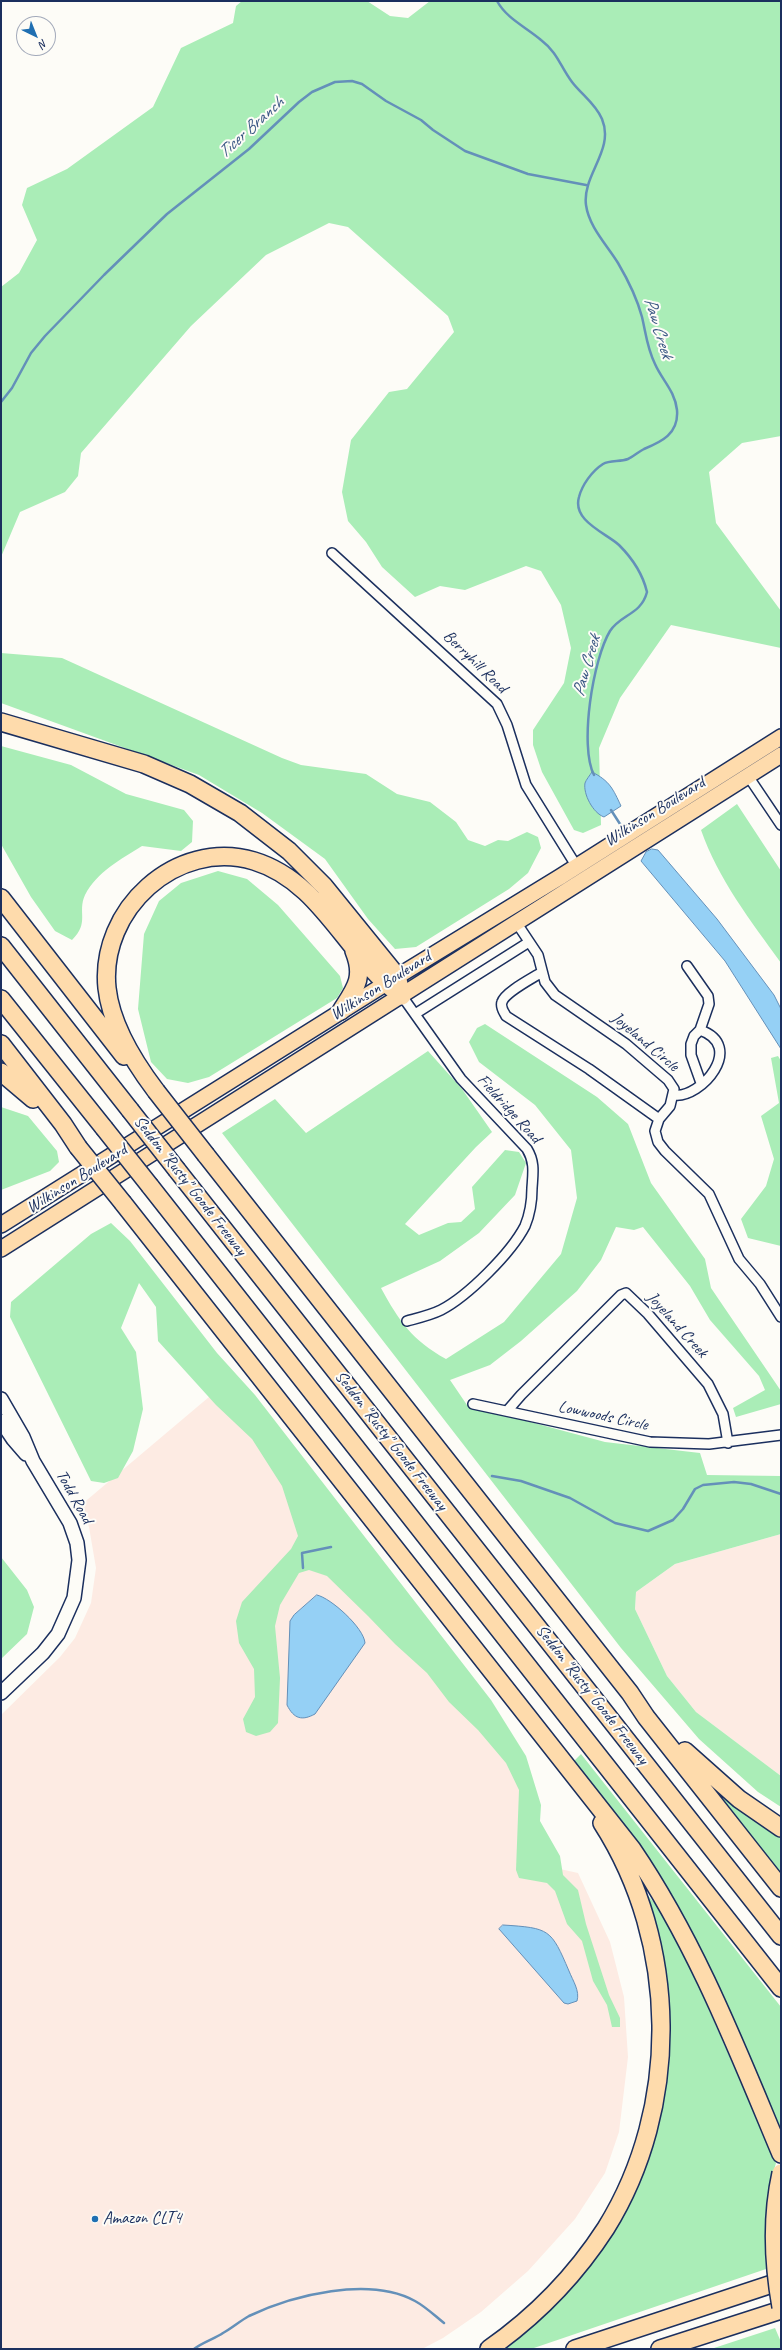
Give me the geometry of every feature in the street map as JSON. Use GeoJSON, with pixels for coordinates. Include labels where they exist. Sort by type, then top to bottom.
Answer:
{"type":"FeatureCollection","features":[{"type":"Feature","properties":{"kind":"highway"},"geometry":{"type":"LineString","coordinates":[[1,722],[144,764],[190,784],[240,813],[264,830],[309,870],[344,910],[402,996]]}},
{"type":"Feature","properties":{"kind":"highway"},"geometry":{"type":"LineString","coordinates":[[151,1085],[112,1012],[107,987],[107,970],[113,938],[128,908],[142,891],[160,877],[180,866],[207,858],[236,858],[253,861],[277,871],[305,891],[331,918],[350,942],[391,980]]}},
{"type":"Feature","properties":{"kind":"highway"},"geometry":{"type":"LineString","coordinates":[[1,898],[127,1059],[151,1085],[630,1693],[646,1717],[781,1888]]}},
{"type":"Feature","properties":{"kind":"highway"},"geometry":{"type":"LineString","coordinates":[[341,1012],[358,981],[360,970],[350,942]]}},
{"type":"Feature","properties":{"kind":"highway","name":"Seddon \"Rusty\" Goode Freeway"},"geometry":{"type":"LineString","coordinates":[[1,946],[781,1936]]}},
{"type":"Feature","properties":{"kind":"highway","name":"Seddon \"Rusty\" Goode Freeway"},"geometry":{"type":"LineString","coordinates":[[1,999],[781,1988]]}},
{"type":"Feature","properties":{"kind":"highway"},"geometry":{"type":"LineString","coordinates":[[1,1044],[63,1124],[78,1147],[573,1771],[632,1848],[684,1933],[714,1996],[781,2154]]}},
{"type":"Feature","properties":{"kind":"highway"},"geometry":{"type":"LineString","coordinates":[[1,1072],[32,1098],[57,1127],[78,1147]]}},
{"type":"Feature","properties":{"kind":"highway"},"geometry":{"type":"LineString","coordinates":[[630,1693],[651,1712],[680,1746],[709,1774],[739,1799],[781,1828]]}},
{"type":"Feature","properties":{"kind":"highway"},"geometry":{"type":"LineString","coordinates":[[489,2349],[514,2331],[556,2293],[591,2250],[606,2227],[620,2202],[648,2130],[658,2081],[661,2055],[661,2001],[653,1948],[645,1918],[623,1862],[612,1839],[574,1780],[573,1771]]}},
{"type":"Feature","properties":{"kind":"highway"},"geometry":{"type":"LineString","coordinates":[[660,2349],[781,2309],[774,2256],[774,2218],[781,2173]]}},
{"type":"Feature","properties":{"kind":"highway"},"geometry":{"type":"LineString","coordinates":[[575,2349],[781,2281]]}},
{"type":"Feature","properties":{"kind":"main road","name":"Wilkinson Boulevard"},"geometry":{"type":"LineString","coordinates":[[1,1225],[391,980],[577,867],[781,737]]}},
{"type":"Feature","properties":{"kind":"main road","name":"Wilkinson Boulevard"},"geometry":{"type":"LineString","coordinates":[[1,1249],[781,755]]}},
{"type":"Feature","properties":{"kind":"main road"},"geometry":{"type":"LineString","coordinates":[[446,968],[488,933],[574,877],[577,872],[577,867]]}},
{"type":"Feature","properties":{"kind":"street","name":"Berryhill Road"},"geometry":{"type":"LineString","coordinates":[[332,553],[497,704],[507,725],[526,785],[577,867]]}},
{"type":"Feature","properties":{"kind":"street"},"geometry":{"type":"LineString","coordinates":[[748,776],[781,825]]}},
{"type":"Feature","properties":{"kind":"street","name":"Joyeland Circle"},"geometry":{"type":"LineString","coordinates":[[516,922],[538,955],[545,982],[555,995],[597,1022],[668,1080],[674,1089],[674,1095],[670,1106],[659,1119]]}},
{"type":"Feature","properties":{"kind":"street"},"geometry":{"type":"LineString","coordinates":[[415,1014],[529,942]]}},
{"type":"Feature","properties":{"kind":"street"},"geometry":{"type":"LineString","coordinates":[[687,966],[708,996],[709,1004],[700,1030],[694,1036],[691,1044],[691,1055],[701,1083]]}},
{"type":"Feature","properties":{"kind":"street"},"geometry":{"type":"LineString","coordinates":[[542,972],[506,996],[501,1002],[502,1009],[506,1016],[589,1069],[659,1119],[655,1130],[658,1142],[665,1151],[709,1194],[739,1259],[760,1284],[781,1317]]}},
{"type":"Feature","properties":{"kind":"street","name":"Fieldridge Road"},"geometry":{"type":"LineString","coordinates":[[402,996],[461,1079],[527,1149],[533,1161],[534,1170],[532,1200],[525,1226],[494,1266],[471,1290],[454,1302],[432,1314],[407,1321]]}},
{"type":"Feature","properties":{"kind":"street"},"geometry":{"type":"LineString","coordinates":[[674,1095],[682,1096],[691,1093],[714,1072],[720,1060],[720,1049],[717,1040],[710,1033],[700,1030]]}},
{"type":"Feature","properties":{"kind":"street","name":"Joyeland Creek"},"geometry":{"type":"LineString","coordinates":[[508,1410],[521,1395],[621,1295],[626,1293],[648,1314],[708,1384],[723,1414],[728,1443]]}},
{"type":"Feature","properties":{"kind":"street","name":"Todd Road"},"geometry":{"type":"LineString","coordinates":[[1,1399],[23,1437],[32,1461],[74,1533],[78,1549],[79,1569],[72,1604],[58,1634],[43,1652],[1,1693]]}},
{"type":"Feature","properties":{"kind":"street","name":"Lowwoods Circle"},"geometry":{"type":"LineString","coordinates":[[473,1404],[508,1410],[538,1419],[650,1442],[728,1443]]}},
{"type":"Feature","properties":{"kind":"street","name":"Todd Road"},"geometry":{"type":"LineString","coordinates":[[1,1421],[13,1439],[32,1461]]}},
{"type":"Feature","properties":{"kind":"street"},"geometry":{"type":"LineString","coordinates":[[728,1443],[781,1435]]}},
{"type":"Feature","properties":{"kind":"shaded area"},"geometry":{"type":"Polygon","coordinates":[[[222,1386],[528,1784],[528,1862],[578,1873],[610,1942],[624,1997],[628,2057],[619,2132],[605,2173],[575,2219],[528,2271],[481,2312],[443,2338],[422,2349],[1,2349],[1,1715],[60,1657],[75,1638],[91,1603],[96,1568],[89,1527],[81,1505],[222,1386]]]}},
{"type":"Feature","properties":{"kind":"shaded area"},"geometry":{"type":"Polygon","coordinates":[[[781,1534],[781,1776],[696,1712],[667,1676],[635,1609],[636,1592],[675,1564],[781,1534]]]}},
{"type":"Feature","properties":{"kind":"green space"},"geometry":{"type":"Polygon","coordinates":[[[242,1],[367,1],[390,16],[408,18],[430,1],[781,1],[781,436],[742,443],[709,472],[716,523],[781,611],[781,648],[671,625],[620,698],[599,748],[601,825],[583,833],[574,830],[542,772],[533,745],[533,730],[564,683],[571,648],[561,605],[541,571],[526,566],[465,590],[440,586],[415,597],[382,567],[366,542],[348,521],[342,492],[351,440],[389,392],[407,389],[454,332],[448,316],[348,227],[329,223],[266,255],[191,326],[81,453],[78,476],[65,492],[20,512],[1,557],[1,287],[19,273],[37,240],[22,205],[27,188],[67,169],[153,107],[181,48],[233,23],[236,6],[242,1]]]}},
{"type":"Feature","properties":{"kind":"green space"},"geometry":{"type":"Polygon","coordinates":[[[1,653],[62,658],[282,758],[301,765],[366,774],[397,794],[430,802],[456,822],[468,840],[485,846],[498,840],[508,841],[527,832],[538,837],[541,848],[528,873],[509,889],[416,947],[395,949],[368,919],[325,859],[262,813],[199,775],[1,703],[1,653]]]}},
{"type":"Feature","properties":{"kind":"green space"},"geometry":{"type":"Polygon","coordinates":[[[1,746],[71,765],[126,794],[184,810],[193,821],[192,842],[181,851],[142,846],[110,867],[96,879],[85,895],[82,907],[82,923],[77,934],[72,940],[55,931],[31,897],[1,844],[1,746]]]}},
{"type":"Feature","properties":{"kind":"green space"},"geometry":{"type":"Polygon","coordinates":[[[737,804],[781,871],[781,963],[726,883],[716,866],[701,830],[737,804]]]}},
{"type":"Feature","properties":{"kind":"green space"},"geometry":{"type":"Polygon","coordinates":[[[218,871],[247,879],[278,905],[340,976],[343,988],[337,998],[209,1077],[188,1083],[167,1079],[151,1062],[138,1009],[144,934],[159,901],[181,883],[218,871]]]}},
{"type":"Feature","properties":{"kind":"green space"},"geometry":{"type":"Polygon","coordinates":[[[485,1024],[597,1097],[628,1124],[651,1183],[705,1259],[711,1288],[781,1391],[781,1404],[736,1417],[733,1408],[765,1390],[759,1376],[710,1320],[690,1286],[643,1227],[634,1230],[616,1227],[601,1260],[577,1291],[521,1341],[490,1365],[450,1380],[467,1405],[605,1442],[700,1453],[707,1475],[781,1476],[781,1534],[675,1564],[636,1592],[635,1609],[667,1676],[696,1712],[781,1776],[781,1807],[758,1792],[699,1739],[621,1648],[222,1133],[275,1099],[306,1133],[428,1051],[462,1089],[492,1132],[476,1147],[405,1224],[419,1235],[448,1223],[461,1222],[475,1209],[472,1187],[505,1150],[519,1152],[526,1163],[515,1195],[479,1233],[440,1261],[381,1288],[394,1310],[415,1337],[424,1345],[446,1359],[504,1322],[561,1254],[577,1198],[571,1150],[535,1105],[479,1062],[469,1042],[477,1028],[485,1024]]]}},
{"type":"Feature","properties":{"kind":"green space"},"geometry":{"type":"Polygon","coordinates":[[[778,1056],[781,1061],[781,1246],[748,1238],[741,1219],[766,1186],[774,1159],[761,1116],[779,1103],[771,1058],[778,1056]]]}},
{"type":"Feature","properties":{"kind":"green space"},"geometry":{"type":"Polygon","coordinates":[[[1,1107],[28,1116],[57,1151],[59,1162],[50,1171],[1,1190],[1,1107]]]}},
{"type":"Feature","properties":{"kind":"green space"},"geometry":{"type":"Polygon","coordinates":[[[111,1223],[130,1241],[217,1353],[255,1395],[491,1700],[526,1756],[541,1805],[540,1821],[560,1856],[563,1875],[578,1890],[586,1924],[609,1995],[620,2018],[620,2027],[612,2027],[607,2005],[593,1981],[582,1941],[567,1924],[555,1891],[547,1883],[519,1878],[516,1870],[519,1790],[506,1763],[478,1730],[449,1702],[427,1673],[395,1644],[327,1576],[309,1570],[299,1573],[280,1605],[275,1626],[280,1678],[278,1723],[270,1732],[256,1736],[246,1732],[243,1719],[255,1697],[254,1669],[239,1643],[236,1621],[242,1602],[291,1549],[298,1536],[282,1486],[252,1439],[216,1405],[158,1341],[156,1307],[139,1283],[121,1328],[136,1352],[143,1409],[133,1451],[118,1478],[104,1483],[91,1481],[10,1317],[11,1302],[91,1234],[111,1223]]]}},
{"type":"Feature","properties":{"kind":"green space"},"geometry":{"type":"Polygon","coordinates":[[[1,1557],[27,1590],[34,1607],[27,1634],[1,1659],[1,1557]]]}},
{"type":"Feature","properties":{"kind":"green space"},"geometry":{"type":"Polygon","coordinates":[[[581,1754],[781,2007],[781,2129],[710,1971],[628,1832],[574,1761],[581,1754]]]}},
{"type":"Feature","properties":{"kind":"green space"},"geometry":{"type":"Polygon","coordinates":[[[726,1796],[781,1835],[781,1875],[722,1800],[726,1796]]]}},
{"type":"Feature","properties":{"kind":"green space"},"geometry":{"type":"Polygon","coordinates":[[[645,1892],[663,1913],[681,1946],[776,2163],[772,2176],[768,2202],[766,2269],[531,2349],[497,2349],[605,2240],[663,2082],[641,1896],[645,1892]]]}},
{"type":"Feature","properties":{"kind":"green space"},"geometry":{"type":"Polygon","coordinates":[[[775,2328],[781,2342],[781,2349],[711,2349],[775,2328]]]}},
{"type":"Feature","properties":{"kind":"water"},"geometry":{"type":"Polygon","coordinates":[[[592,772],[607,782],[616,795],[621,806],[604,817],[596,812],[587,798],[585,783],[592,772]]]}},
{"type":"Feature","properties":{"kind":"water"},"geometry":{"type":"Polygon","coordinates":[[[652,849],[658,850],[717,919],[774,995],[781,1009],[781,1049],[725,961],[641,861],[646,852],[652,849]]]}},
{"type":"Feature","properties":{"kind":"water"},"geometry":{"type":"Polygon","coordinates":[[[317,1595],[323,1597],[346,1614],[359,1630],[365,1643],[315,1714],[302,1718],[292,1713],[287,1705],[290,1621],[294,1615],[317,1595]]]}},
{"type":"Feature","properties":{"kind":"water"},"geometry":{"type":"Polygon","coordinates":[[[503,1925],[540,1930],[547,1933],[553,1939],[576,1986],[578,1994],[577,2001],[568,2004],[564,2003],[499,1929],[503,1925]]]}},
{"type":"Feature","properties":{"kind":"waterway","name":"Paw Creek"},"geometry":{"type":"LineString","coordinates":[[497,1],[511,18],[547,45],[572,82],[592,104],[602,119],[605,130],[604,141],[602,152],[586,194],[588,213],[599,236],[618,263],[632,289],[638,303],[652,358],[674,397],[677,410],[675,425],[668,436],[628,459],[603,464],[595,470],[588,479],[582,488],[579,497],[578,505],[580,513],[585,520],[613,540],[624,550],[640,573],[647,592],[644,600],[636,610],[615,625],[610,631],[598,661],[590,703],[588,724],[590,762],[594,775]]}},
{"type":"Feature","properties":{"kind":"waterway","name":"Ticer Branch"},"geometry":{"type":"LineString","coordinates":[[1,402],[12,388],[31,353],[45,336],[104,275],[167,214],[249,149],[299,102],[312,92],[335,82],[352,81],[362,84],[386,101],[421,120],[433,130],[465,151],[528,174],[586,185]]}},
{"type":"Feature","properties":{"kind":"waterway","name":"Paw Creek"},"geometry":{"type":"LineString","coordinates":[[611,810],[620,824]]}},
{"type":"Feature","properties":{"kind":"waterway"},"geometry":{"type":"LineString","coordinates":[[492,1476],[521,1481],[570,1498],[615,1523],[648,1531],[673,1520],[683,1509],[695,1489],[703,1485],[734,1482],[751,1484],[781,1494]]}},
{"type":"Feature","properties":{"kind":"waterway"},"geometry":{"type":"LineString","coordinates":[[303,1568],[302,1553],[331,1547]]}},
{"type":"Feature","properties":{"kind":"waterway"},"geometry":{"type":"LineString","coordinates":[[194,2349],[220,2335],[249,2316],[267,2308],[309,2295],[331,2291],[354,2289],[376,2290],[396,2294],[419,2303],[444,2323]]}},
{"type":"Feature","properties":{"kind":"place","name":"Amazon CLT4"},"geometry":{"type":"Point","coordinates":[95,2219]}}]}
